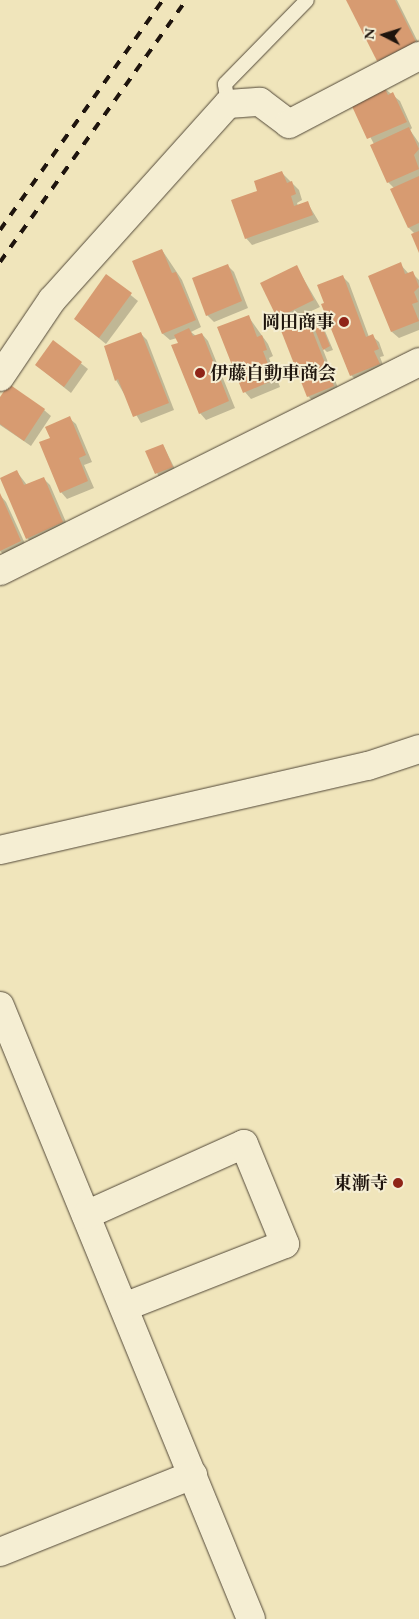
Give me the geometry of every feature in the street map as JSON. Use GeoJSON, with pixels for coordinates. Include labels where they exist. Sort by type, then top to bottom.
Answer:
{"type":"FeatureCollection","features":[{"type":"Feature","properties":{"kind":"street"},"geometry":{"type":"LineString","coordinates":[[0,376],[52,300],[228,104],[260,102],[289,124],[419,56]]}},
{"type":"Feature","properties":{"kind":"street"},"geometry":{"type":"LineString","coordinates":[[0,571],[419,362]]}},
{"type":"Feature","properties":{"kind":"street"},"geometry":{"type":"LineString","coordinates":[[0,850],[368,766],[419,749]]}},
{"type":"Feature","properties":{"kind":"street"},"geometry":{"type":"LineString","coordinates":[[0,1006],[251,1619]]}},
{"type":"Feature","properties":{"kind":"street"},"geometry":{"type":"LineString","coordinates":[[86,1215],[244,1144],[286,1244],[124,1307]]}},
{"type":"Feature","properties":{"kind":"street"},"geometry":{"type":"LineString","coordinates":[[0,1552],[193,1475]]}},
{"type":"Feature","properties":{"kind":"lane"},"geometry":{"type":"LineString","coordinates":[[228,104],[225,84],[307,0]]}},
{"type":"Feature","properties":{"kind":"building"},"geometry":{"type":"Polygon","coordinates":[[[346,0],[395,0],[416,42],[377,61],[346,0]]]}},
{"type":"Feature","properties":{"kind":"building"},"geometry":{"type":"Polygon","coordinates":[[[384,87],[388,95],[393,92],[407,122],[367,139],[350,102],[384,87]]]}},
{"type":"Feature","properties":{"kind":"building"},"geometry":{"type":"Polygon","coordinates":[[[409,127],[419,149],[414,155],[419,169],[387,183],[370,145],[409,127]]]}},
{"type":"Feature","properties":{"kind":"building"},"geometry":{"type":"Polygon","coordinates":[[[282,171],[287,183],[292,181],[296,194],[291,196],[294,206],[308,201],[313,215],[245,239],[231,200],[257,191],[254,181],[282,171]]]}},
{"type":"Feature","properties":{"kind":"building"},"geometry":{"type":"Polygon","coordinates":[[[419,176],[419,223],[408,228],[390,189],[419,176]]]}},
{"type":"Feature","properties":{"kind":"building"},"geometry":{"type":"Polygon","coordinates":[[[419,231],[419,253],[411,234],[419,231]]]}},
{"type":"Feature","properties":{"kind":"building"},"geometry":{"type":"Polygon","coordinates":[[[162,249],[172,273],[176,272],[196,320],[162,334],[132,261],[162,249]]]}},
{"type":"Feature","properties":{"kind":"building"},"geometry":{"type":"Polygon","coordinates":[[[401,262],[405,274],[413,271],[419,287],[414,292],[418,302],[412,304],[419,321],[391,332],[368,276],[401,262]]]}},
{"type":"Feature","properties":{"kind":"building"},"geometry":{"type":"Polygon","coordinates":[[[228,264],[242,301],[206,316],[192,278],[228,264]]]}},
{"type":"Feature","properties":{"kind":"building"},"geometry":{"type":"Polygon","coordinates":[[[297,265],[314,300],[277,318],[260,283],[297,265]]]}},
{"type":"Feature","properties":{"kind":"building"},"geometry":{"type":"Polygon","coordinates":[[[106,274],[132,293],[99,338],[74,319],[106,274]]]}},
{"type":"Feature","properties":{"kind":"building","name":"岡田商事"},"geometry":{"type":"Polygon","coordinates":[[[343,275],[366,337],[373,334],[379,349],[374,351],[380,364],[350,376],[321,304],[324,303],[317,285],[343,275]]]}},
{"type":"Feature","properties":{"kind":"building"},"geometry":{"type":"Polygon","coordinates":[[[305,312],[334,386],[307,397],[278,323],[305,312]]]}},
{"type":"Feature","properties":{"kind":"building"},"geometry":{"type":"Polygon","coordinates":[[[249,315],[257,337],[262,335],[267,350],[263,351],[274,380],[243,393],[217,327],[249,315]]]}},
{"type":"Feature","properties":{"kind":"building"},"geometry":{"type":"Polygon","coordinates":[[[319,319],[330,346],[323,350],[312,322],[319,319]]]}},
{"type":"Feature","properties":{"kind":"building","name":"伊藤自動車商会"},"geometry":{"type":"Polygon","coordinates":[[[189,328],[193,336],[202,333],[229,401],[199,414],[171,345],[178,343],[174,335],[189,328]]]}},
{"type":"Feature","properties":{"kind":"building"},"geometry":{"type":"Polygon","coordinates":[[[141,332],[169,403],[133,417],[118,379],[115,381],[104,346],[141,332]]]}},
{"type":"Feature","properties":{"kind":"building"},"geometry":{"type":"Polygon","coordinates":[[[53,340],[82,362],[64,387],[35,365],[53,340]]]}},
{"type":"Feature","properties":{"kind":"building"},"geometry":{"type":"Polygon","coordinates":[[[9,384],[45,409],[24,441],[0,424],[0,397],[9,384]]]}},
{"type":"Feature","properties":{"kind":"building"},"geometry":{"type":"Polygon","coordinates":[[[70,416],[86,455],[79,458],[88,481],[60,493],[39,442],[50,438],[45,427],[70,416]]]}},
{"type":"Feature","properties":{"kind":"building"},"geometry":{"type":"Polygon","coordinates":[[[163,444],[173,467],[155,474],[145,451],[163,444]]]}},
{"type":"Feature","properties":{"kind":"building"},"geometry":{"type":"Polygon","coordinates":[[[17,470],[24,485],[44,477],[63,522],[26,539],[0,478],[17,470]]]}},
{"type":"Feature","properties":{"kind":"building"},"geometry":{"type":"Polygon","coordinates":[[[0,493],[21,541],[0,551],[0,493]]]}},
{"type":"Feature","properties":{"kind":"railway"},"geometry":{"type":"LineString","coordinates":[[0,230],[163,0]]}},
{"type":"Feature","properties":{"kind":"railway"},"geometry":{"type":"LineString","coordinates":[[0,262],[186,0]]}},
{"type":"Feature","properties":{"kind":"place","name":"岡田商事"},"geometry":{"type":"Point","coordinates":[344,322]}},
{"type":"Feature","properties":{"kind":"place","name":"伊藤自動車商会"},"geometry":{"type":"Point","coordinates":[200,373]}},
{"type":"Feature","properties":{"kind":"place","name":"東漸寺"},"geometry":{"type":"Point","coordinates":[398,1183]}}]}
